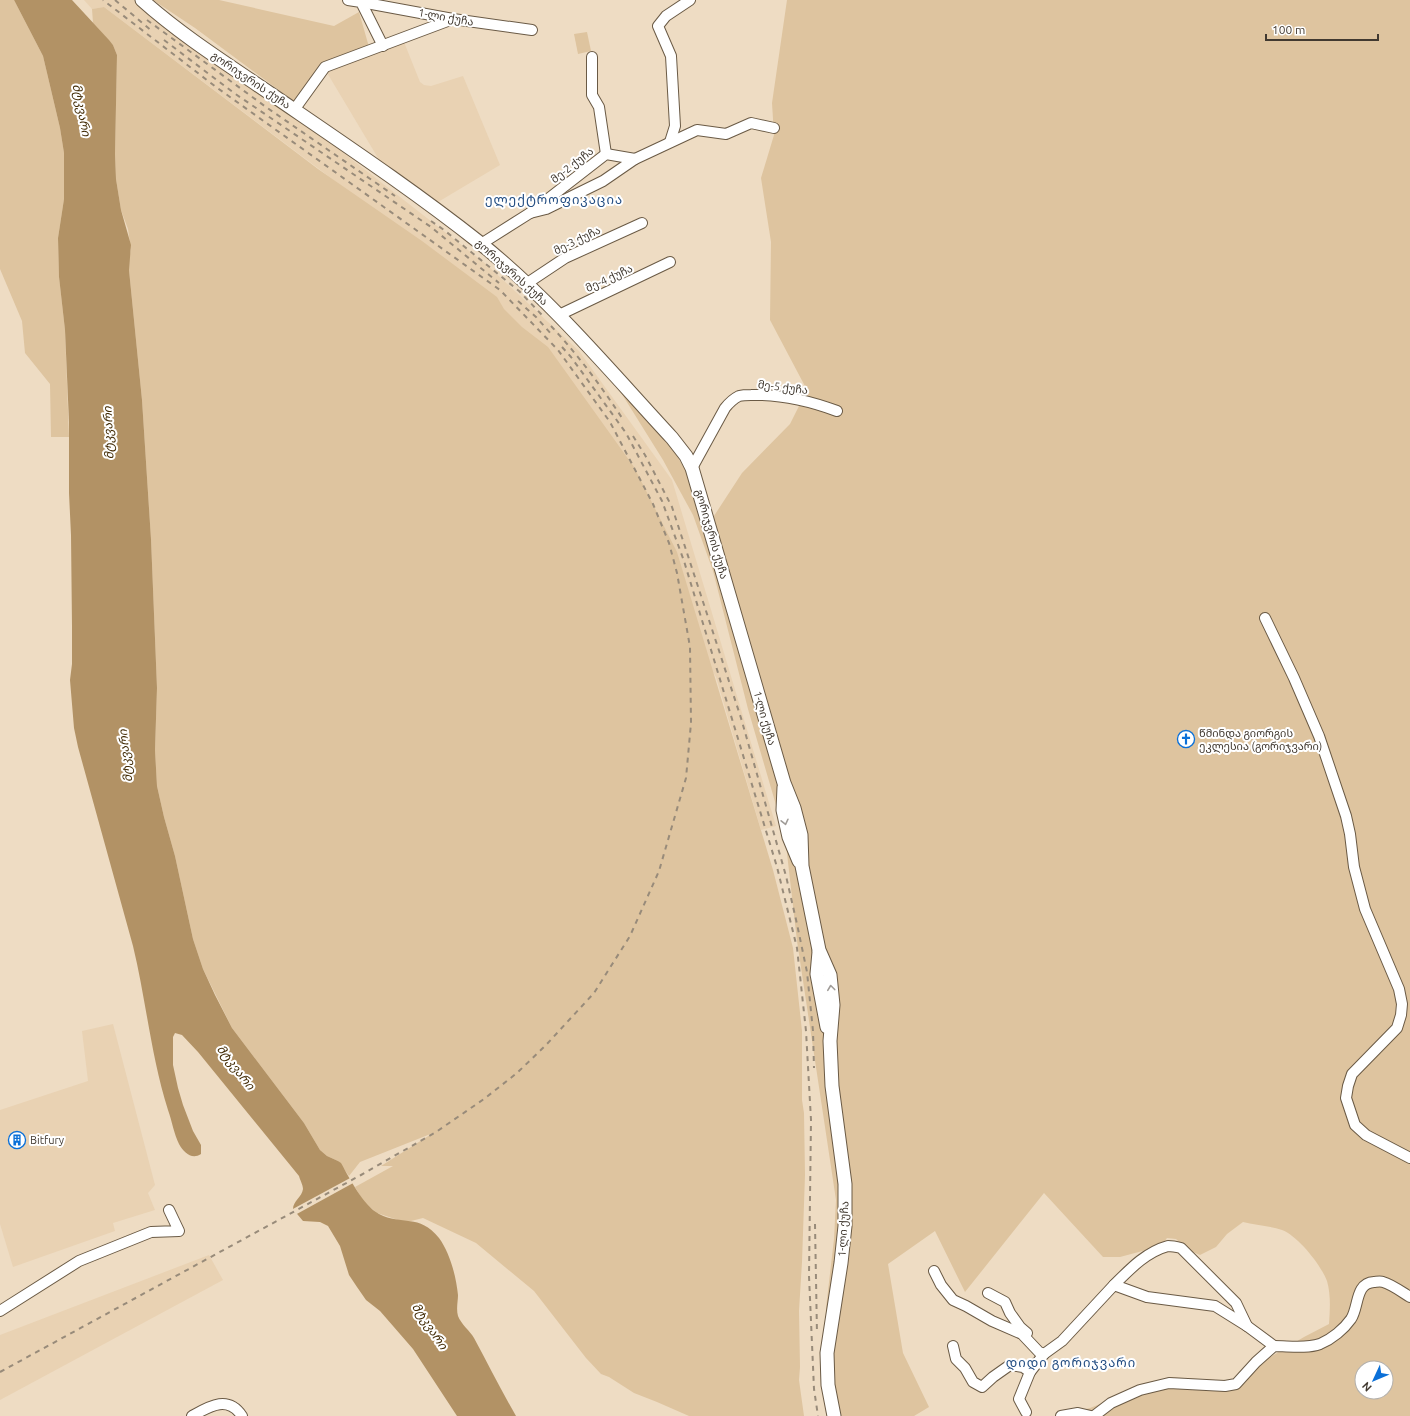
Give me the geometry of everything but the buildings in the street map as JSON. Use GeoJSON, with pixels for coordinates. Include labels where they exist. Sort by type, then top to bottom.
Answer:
{"type":"FeatureCollection","features":[{"type":"Feature","properties":{"kind":"main road","name":"გორიჯვრის ქუჩა"},"geometry":{"type":"LineString","coordinates":[[142,0],[194,41],[440,212],[481,244],[559,314],[672,438],[686,456],[692,468],[746,652]]}},
{"type":"Feature","properties":{"kind":"main road","name":"1-ლი ქუჩა"},"geometry":{"type":"LineString","coordinates":[[746,652],[784,783],[794,808],[801,835],[802,866],[819,950],[817,974],[830,1041],[832,1086],[845,1184],[845,1226],[841,1263],[827,1353],[828,1385],[834,1416]]}},
{"type":"Feature","properties":{"kind":"street","name":"1-ლი ქუჩა"},"geometry":{"type":"LineString","coordinates":[[348,0],[453,19],[532,30]]}},
{"type":"Feature","properties":{"kind":"street"},"geometry":{"type":"LineString","coordinates":[[670,142],[675,126],[671,56],[658,26],[666,16],[690,0]]}},
{"type":"Feature","properties":{"kind":"street"},"geometry":{"type":"LineString","coordinates":[[361,2],[382,46]]}},
{"type":"Feature","properties":{"kind":"street"},"geometry":{"type":"LineString","coordinates":[[294,110],[325,67],[453,19]]}},
{"type":"Feature","properties":{"kind":"street"},"geometry":{"type":"LineString","coordinates":[[592,57],[592,95],[599,107],[606,154]]}},
{"type":"Feature","properties":{"kind":"street","name":"მე-2 ქუჩა"},"geometry":{"type":"LineString","coordinates":[[530,213],[546,209],[603,181],[635,159],[697,130],[726,134],[751,123],[774,128]]}},
{"type":"Feature","properties":{"kind":"street","name":"მე-2 ქუჩა"},"geometry":{"type":"LineString","coordinates":[[481,244],[530,213],[606,154],[635,159]]}},
{"type":"Feature","properties":{"kind":"street","name":"მე-3 ქუჩა"},"geometry":{"type":"LineString","coordinates":[[526,284],[565,258],[642,223]]}},
{"type":"Feature","properties":{"kind":"street","name":"მე-4 ქუჩა"},"geometry":{"type":"LineString","coordinates":[[559,314],[670,262]]}},
{"type":"Feature","properties":{"kind":"street","name":"მე-5 ქუჩა"},"geometry":{"type":"LineString","coordinates":[[692,468],[725,408],[732,400],[741,396],[759,395],[788,398],[820,405],[837,411]]}},
{"type":"Feature","properties":{"kind":"street"},"geometry":{"type":"LineString","coordinates":[[1265,618],[1294,678],[1319,736],[1346,816],[1354,867],[1365,909],[1399,989],[1402,1004],[1401,1015],[1397,1028],[1352,1074],[1346,1098],[1355,1125],[1366,1135],[1410,1158]]}},
{"type":"Feature","properties":{"kind":"street"},"geometry":{"type":"LineString","coordinates":[[0,1311],[79,1261],[151,1232],[179,1232],[168,1210]]}},
{"type":"Feature","properties":{"kind":"street"},"geometry":{"type":"LineString","coordinates":[[1026,1415],[1020,1399],[1030,1372],[1042,1353],[1062,1341],[1135,1264],[1148,1255],[1170,1246],[1181,1248],[1236,1303],[1247,1326]]}},
{"type":"Feature","properties":{"kind":"street"},"geometry":{"type":"LineString","coordinates":[[934,1271],[941,1285],[953,1300],[992,1321],[1022,1334],[1042,1353]]}},
{"type":"Feature","properties":{"kind":"street"},"geometry":{"type":"LineString","coordinates":[[1114,1285],[1147,1297],[1215,1306],[1247,1326],[1274,1346],[1306,1346],[1318,1344],[1328,1340],[1340,1331],[1352,1318],[1357,1307],[1358,1296],[1362,1288],[1370,1282],[1382,1281],[1410,1296]]}},
{"type":"Feature","properties":{"kind":"street"},"geometry":{"type":"LineString","coordinates":[[988,1292],[1005,1302],[1010,1313],[1020,1327],[1029,1335],[1042,1353]]}},
{"type":"Feature","properties":{"kind":"street"},"geometry":{"type":"LineString","coordinates":[[953,1346],[956,1359],[965,1368],[973,1382],[982,1387],[1010,1365],[1023,1368],[1030,1372]]}},
{"type":"Feature","properties":{"kind":"street"},"geometry":{"type":"LineString","coordinates":[[1094,1416],[1111,1403],[1140,1390],[1169,1383],[1225,1386],[1236,1384],[1256,1362],[1274,1346]]}},
{"type":"Feature","properties":{"kind":"street"},"geometry":{"type":"LineString","coordinates":[[192,1416],[210,1406],[227,1403],[238,1410],[242,1416]]}},
{"type":"Feature","properties":{"kind":"street"},"geometry":{"type":"LineString","coordinates":[[1061,1416],[1078,1413],[1091,1416]]}},
{"type":"Feature","properties":{"kind":"shaded area"},"geometry":{"type":"Polygon","coordinates":[[[0,0],[14,0],[43,56],[60,128],[64,153],[64,199],[58,238],[59,277],[65,330],[69,437],[51,437],[50,384],[25,353],[22,321],[0,269],[0,0]]]}},
{"type":"Feature","properties":{"kind":"shaded area"},"geometry":{"type":"Polygon","coordinates":[[[84,0],[147,0],[486,264],[579,351],[672,480],[776,826],[761,830],[716,677],[445,264],[104,7],[92,9],[84,0]]]}},
{"type":"Feature","properties":{"kind":"shaded area"},"geometry":{"type":"Polygon","coordinates":[[[153,0],[219,0],[334,26],[359,12],[369,47],[321,63],[295,102],[195,28],[153,0]]]}},
{"type":"Feature","properties":{"kind":"shaded area"},"geometry":{"type":"Polygon","coordinates":[[[787,0],[1410,0],[1410,1416],[1058,1416],[1090,1408],[1169,1377],[1230,1381],[1304,1337],[1329,1324],[1330,1297],[1327,1281],[1320,1267],[1295,1238],[1282,1230],[1243,1222],[1227,1234],[1216,1247],[1200,1255],[1188,1250],[1176,1239],[1167,1238],[1161,1246],[1120,1257],[1103,1257],[1044,1193],[965,1292],[935,1231],[888,1264],[903,1353],[929,1407],[914,1416],[831,1416],[825,1385],[826,1308],[834,1239],[836,1200],[797,941],[785,836],[748,709],[713,571],[693,515],[663,460],[615,383],[674,451],[687,473],[700,522],[712,519],[742,473],[790,424],[807,390],[770,320],[771,242],[761,178],[774,135],[772,103],[787,0]]]}},
{"type":"Feature","properties":{"kind":"shaded area"},"geometry":{"type":"Polygon","coordinates":[[[104,7],[318,169],[422,241],[497,297],[504,309],[522,327],[548,347],[634,467],[677,552],[773,870],[793,948],[802,1031],[802,1100],[804,1113],[805,1175],[799,1311],[799,1380],[804,1416],[689,1416],[634,1393],[609,1377],[601,1374],[586,1358],[534,1291],[476,1243],[423,1218],[411,1221],[401,1221],[377,1213],[363,1201],[355,1187],[393,1166],[381,1166],[433,1133],[360,1162],[349,1176],[338,1161],[327,1156],[320,1150],[304,1123],[232,1028],[203,969],[193,939],[175,856],[157,786],[155,750],[157,688],[151,539],[142,400],[129,270],[131,250],[128,229],[121,210],[116,179],[115,154],[117,55],[113,45],[93,23],[92,9],[104,7]]]}},
{"type":"Feature","properties":{"kind":"shaded area"},"geometry":{"type":"Polygon","coordinates":[[[587,32],[591,51],[578,54],[574,34],[587,32]]]}},
{"type":"Feature","properties":{"kind":"shaded area"},"geometry":{"type":"Polygon","coordinates":[[[404,42],[420,82],[424,85],[431,86],[463,76],[500,165],[438,202],[381,163],[326,71],[404,42]]]}},
{"type":"Feature","properties":{"kind":"shaded area"},"geometry":{"type":"Polygon","coordinates":[[[113,1024],[155,1185],[148,1193],[155,1210],[113,1223],[115,1231],[13,1267],[0,1224],[0,1110],[88,1081],[82,1031],[113,1024]]]}},
{"type":"Feature","properties":{"kind":"shaded area"},"geometry":{"type":"Polygon","coordinates":[[[209,1255],[223,1280],[0,1400],[0,1335],[209,1255]]]}},
{"type":"Feature","properties":{"kind":"water","name":"მტკვარი"},"geometry":{"type":"Polygon","coordinates":[[[14,0],[72,0],[109,40],[117,55],[115,154],[116,179],[121,210],[131,245],[129,270],[142,400],[151,539],[157,688],[155,750],[157,786],[175,856],[193,939],[203,969],[232,1028],[304,1123],[320,1150],[327,1156],[341,1163],[362,1198],[379,1214],[424,1225],[432,1230],[439,1238],[449,1258],[456,1280],[458,1316],[474,1338],[516,1416],[457,1416],[413,1349],[380,1311],[366,1300],[357,1287],[349,1275],[340,1246],[328,1226],[320,1222],[303,1221],[293,1209],[294,1204],[303,1189],[299,1176],[198,1052],[182,1035],[175,1033],[173,1037],[173,1065],[183,1105],[193,1131],[201,1145],[201,1154],[198,1156],[188,1155],[179,1144],[176,1136],[157,1069],[133,946],[74,728],[70,680],[72,664],[72,626],[69,422],[65,330],[59,277],[58,238],[64,199],[64,153],[60,128],[43,56],[14,0]]]}},
{"type":"Feature","properties":{"kind":"pier"},"geometry":{"type":"Polygon","coordinates":[[[352,1177],[355,1182],[295,1215],[291,1210],[352,1177]]]}},
{"type":"Feature","properties":{"kind":"railway"},"geometry":{"type":"LineString","coordinates":[[0,1372],[361,1175],[436,1132],[484,1099],[517,1073],[546,1045],[594,993],[630,936],[659,871],[686,778],[691,723],[690,647],[677,573],[669,543],[653,504],[610,422],[558,350],[500,290],[216,87],[103,0]]}},
{"type":"Feature","properties":{"kind":"railway"},"geometry":{"type":"LineString","coordinates":[[115,0],[152,31]]}},
{"type":"Feature","properties":{"kind":"railway"},"geometry":{"type":"LineString","coordinates":[[147,20],[266,107],[395,196]]}},
{"type":"Feature","properties":{"kind":"railway"},"geometry":{"type":"LineString","coordinates":[[164,40],[234,93],[431,227],[499,283]]}},
{"type":"Feature","properties":{"kind":"railway"},"geometry":{"type":"LineString","coordinates":[[431,221],[519,291],[542,315]]}},
{"type":"Feature","properties":{"kind":"railway"},"geometry":{"type":"LineString","coordinates":[[518,301],[536,317],[553,336]]}},
{"type":"Feature","properties":{"kind":"railway"},"geometry":{"type":"LineString","coordinates":[[551,326],[571,348],[624,421]]}},
{"type":"Feature","properties":{"kind":"railway"},"geometry":{"type":"LineString","coordinates":[[562,347],[571,357],[626,433],[662,501],[684,561],[777,867],[797,948],[806,1031],[811,1120],[809,1276],[814,1389],[818,1416]]}},
{"type":"Feature","properties":{"kind":"railway"},"geometry":{"type":"LineString","coordinates":[[633,436],[645,455],[672,507],[741,718],[786,876],[797,924],[807,972],[813,1031],[814,1068]]}},
{"type":"Feature","properties":{"kind":"railway"},"geometry":{"type":"LineString","coordinates":[[815,1224],[817,1334]]}},
{"type":"Feature","properties":{"kind":"place","name":"წმინდა გიორგის ეკლესია (გორიჯვარი)"},"geometry":{"type":"Point","coordinates":[1186,739]}},
{"type":"Feature","properties":{"kind":"place","name":"Bitfury"},"geometry":{"type":"Point","coordinates":[17,1140]}},
{"type":"Feature","properties":{"kind":"district","name":"ელექტროფიკაცია"},"geometry":{"type":"Point","coordinates":[554,199]}},
{"type":"Feature","properties":{"kind":"district","name":"დიდი გორიჯვარი"},"geometry":{"type":"Point","coordinates":[1071,1362]}}]}
